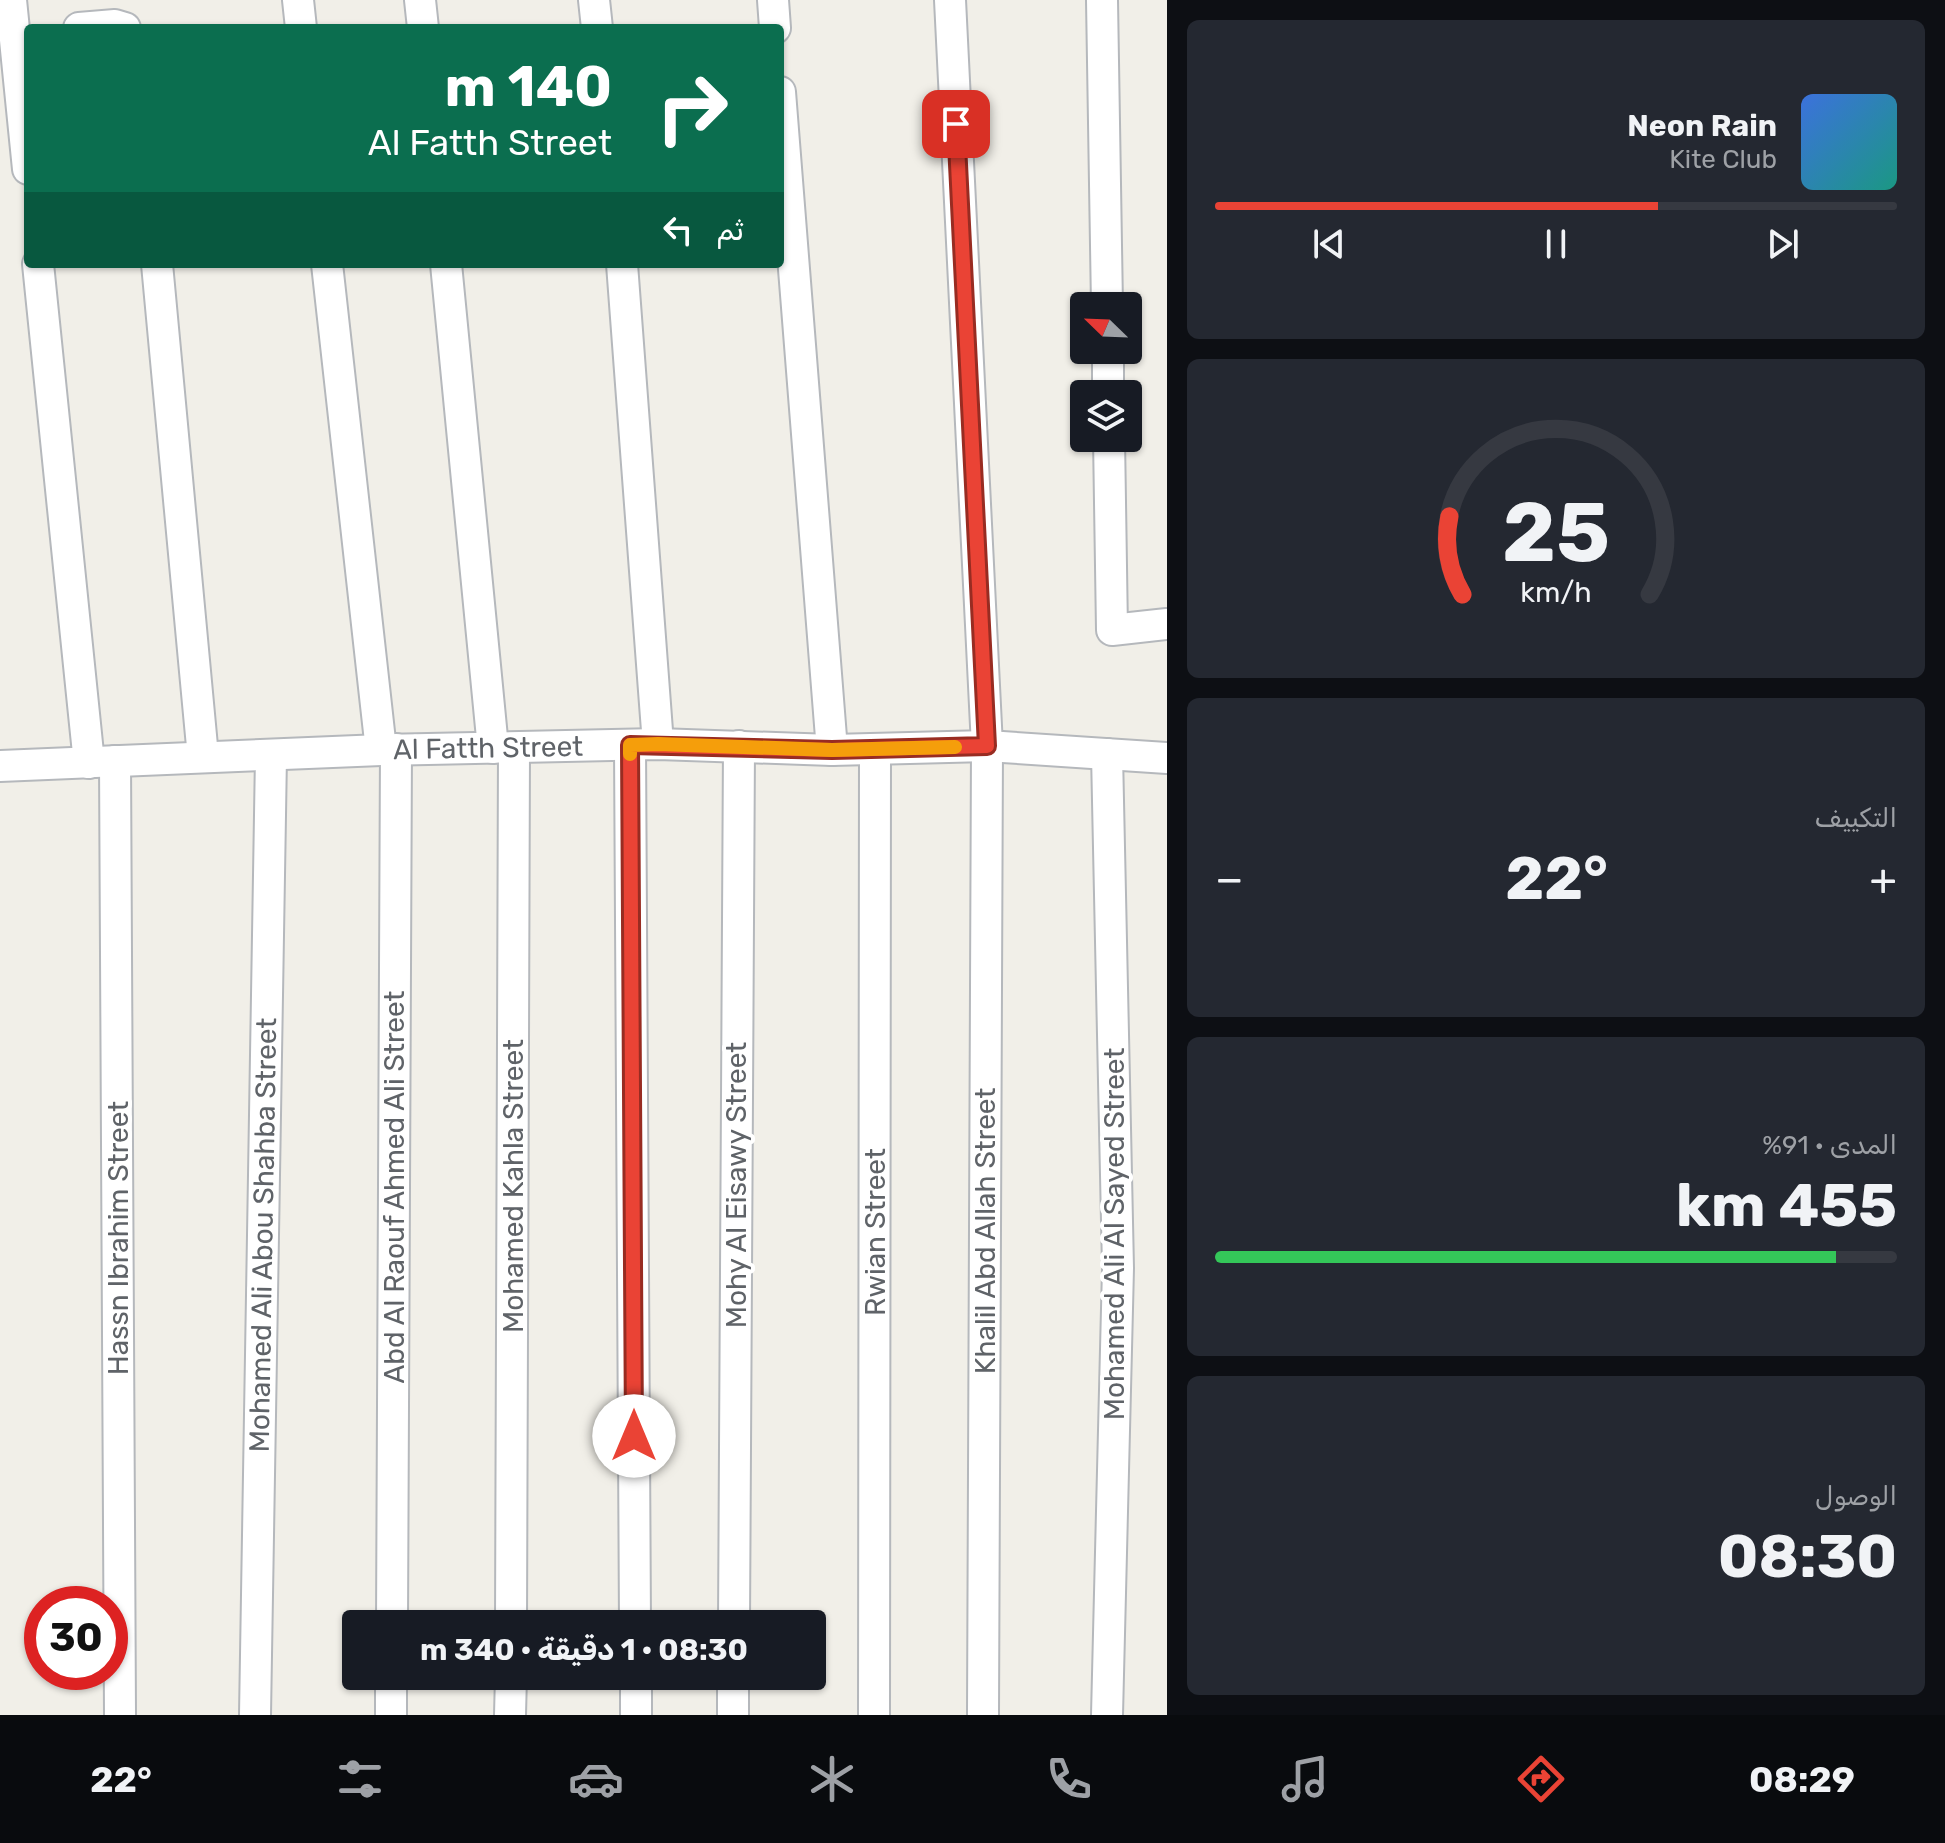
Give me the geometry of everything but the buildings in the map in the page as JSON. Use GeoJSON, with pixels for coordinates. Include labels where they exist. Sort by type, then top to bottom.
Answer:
{"type":"FeatureCollection","features":[{"type":"Feature","properties":{"kind":"street"},"geometry":{"type":"LineString","coordinates":[[11,0],[21,34],[24,92]]}},
{"type":"Feature","properties":{"kind":"street"},"geometry":{"type":"LineString","coordinates":[[298,0],[301,24]]}},
{"type":"Feature","properties":{"kind":"street"},"geometry":{"type":"LineString","coordinates":[[420,0],[423,24]]}},
{"type":"Feature","properties":{"kind":"street"},"geometry":{"type":"LineString","coordinates":[[594,0],[597,24]]}},
{"type":"Feature","properties":{"kind":"street"},"geometry":{"type":"LineString","coordinates":[[773,0],[775,24]]}},
{"type":"Feature","properties":{"kind":"street","name":"Khalil Abd Allah Street"},"geometry":{"type":"LineString","coordinates":[[950,0],[987,746],[983,1715]]}},
{"type":"Feature","properties":{"kind":"street"},"geometry":{"type":"LineString","coordinates":[[1102,0],[1107,292]]}},
{"type":"Feature","properties":{"kind":"street"},"geometry":{"type":"LineString","coordinates":[[784,143],[832,750]]}},
{"type":"Feature","properties":{"kind":"street","name":"Hassn Ibrahim Street"},"geometry":{"type":"LineString","coordinates":[[39,268],[102,762],[120,1715]]}},
{"type":"Feature","properties":{"kind":"street"},"geometry":{"type":"LineString","coordinates":[[157,268],[203,757]]}},
{"type":"Feature","properties":{"kind":"street","name":"Abd Al Raouf Ahmed Ali Street"},"geometry":{"type":"LineString","coordinates":[[328,268],[389,750],[392,1610]]}},
{"type":"Feature","properties":{"kind":"street","name":"Mohamed Kahla Street"},"geometry":{"type":"LineString","coordinates":[[446,268],[503,748],[511,1610]]}},
{"type":"Feature","properties":{"kind":"street"},"geometry":{"type":"LineString","coordinates":[[622,268],[644,744],[635,1610]]}},
{"type":"Feature","properties":{"kind":"street"},"geometry":{"type":"LineString","coordinates":[[1109,452],[1112,630],[1167,624]]}},
{"type":"Feature","properties":{"kind":"street","name":"Al Fatth Street"},"geometry":{"type":"LineString","coordinates":[[0,766],[389,750],[644,744],[832,750],[987,746],[1167,758]]}},
{"type":"Feature","properties":{"kind":"street","name":"Mohy Al Eisawy Street"},"geometry":{"type":"LineString","coordinates":[[734,1610],[739,746]]}},
{"type":"Feature","properties":{"kind":"street","name":"Rwian Street"},"geometry":{"type":"LineString","coordinates":[[874,1715],[875,749]]}},
{"type":"Feature","properties":{"kind":"street","name":"Mohamed Ali Al Sayed Street"},"geometry":{"type":"LineString","coordinates":[[1107,754],[1118,1268],[1107,1715]]}},
{"type":"Feature","properties":{"kind":"street","name":"Mohamed Ali Abou Shahba Street"},"geometry":{"type":"LineString","coordinates":[[255,1715],[271,755]]}},
{"type":"Feature","properties":{"kind":"street"},"geometry":{"type":"LineString","coordinates":[[391,1690],[391,1715]]}},
{"type":"Feature","properties":{"kind":"street"},"geometry":{"type":"LineString","coordinates":[[510,1715],[511,1690]]}},
{"type":"Feature","properties":{"kind":"street"},"geometry":{"type":"LineString","coordinates":[[636,1690],[636,1715]]}},
{"type":"Feature","properties":{"kind":"street"},"geometry":{"type":"LineString","coordinates":[[733,1690],[733,1715]]}},
{"type":"Feature","properties":{"kind":"slow traffic"},"geometry":{"type":"LineString","coordinates":[[630,754],[630,745],[658,744],[832,750],[955,747]]}},
{"type":"Feature","properties":{"kind":"route"},"geometry":{"type":"LineString","coordinates":[[634,1436],[630,745],[832,750],[987,746],[956,124]]}}]}
